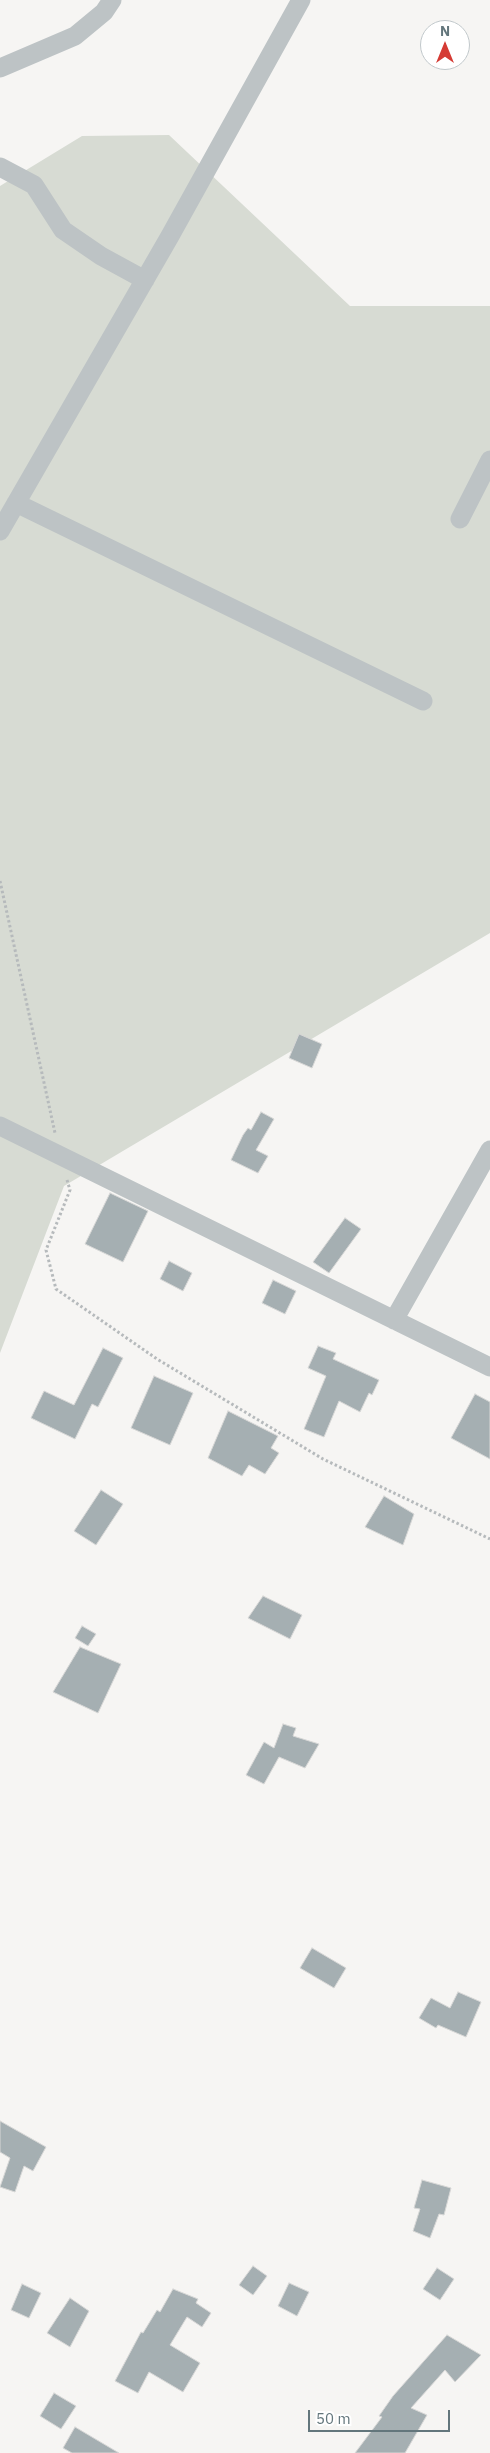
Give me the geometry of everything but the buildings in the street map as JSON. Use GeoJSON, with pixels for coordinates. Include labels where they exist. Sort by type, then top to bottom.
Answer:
{"type":"FeatureCollection","features":[{"type":"Feature","properties":{"kind":"street"},"geometry":{"type":"LineString","coordinates":[[0,68],[75,36],[104,12],[112,0]]}},
{"type":"Feature","properties":{"kind":"street"},"geometry":{"type":"LineString","coordinates":[[0,531],[145,280],[301,0]]}},
{"type":"Feature","properties":{"kind":"street"},"geometry":{"type":"LineString","coordinates":[[0,167],[34,185],[62,230],[101,256],[145,280]]}},
{"type":"Feature","properties":{"kind":"street"},"geometry":{"type":"LineString","coordinates":[[460,519],[490,460]]}},
{"type":"Feature","properties":{"kind":"street"},"geometry":{"type":"LineString","coordinates":[[16,503],[423,701]]}},
{"type":"Feature","properties":{"kind":"street"},"geometry":{"type":"LineString","coordinates":[[0,1126],[490,1367]]}},
{"type":"Feature","properties":{"kind":"street"},"geometry":{"type":"LineString","coordinates":[[394,1320],[490,1150]]}},
{"type":"Feature","properties":{"kind":"path"},"geometry":{"type":"LineString","coordinates":[[0,881],[60,1156],[70,1190],[46,1250],[56,1289],[157,1359],[323,1459],[490,1539]]}},
{"type":"Feature","properties":{"kind":"shaded area"},"geometry":{"type":"Polygon","coordinates":[[[169,135],[350,306],[490,306],[490,933],[64,1186],[0,1353],[0,186],[82,136],[169,135]]]}}]}
